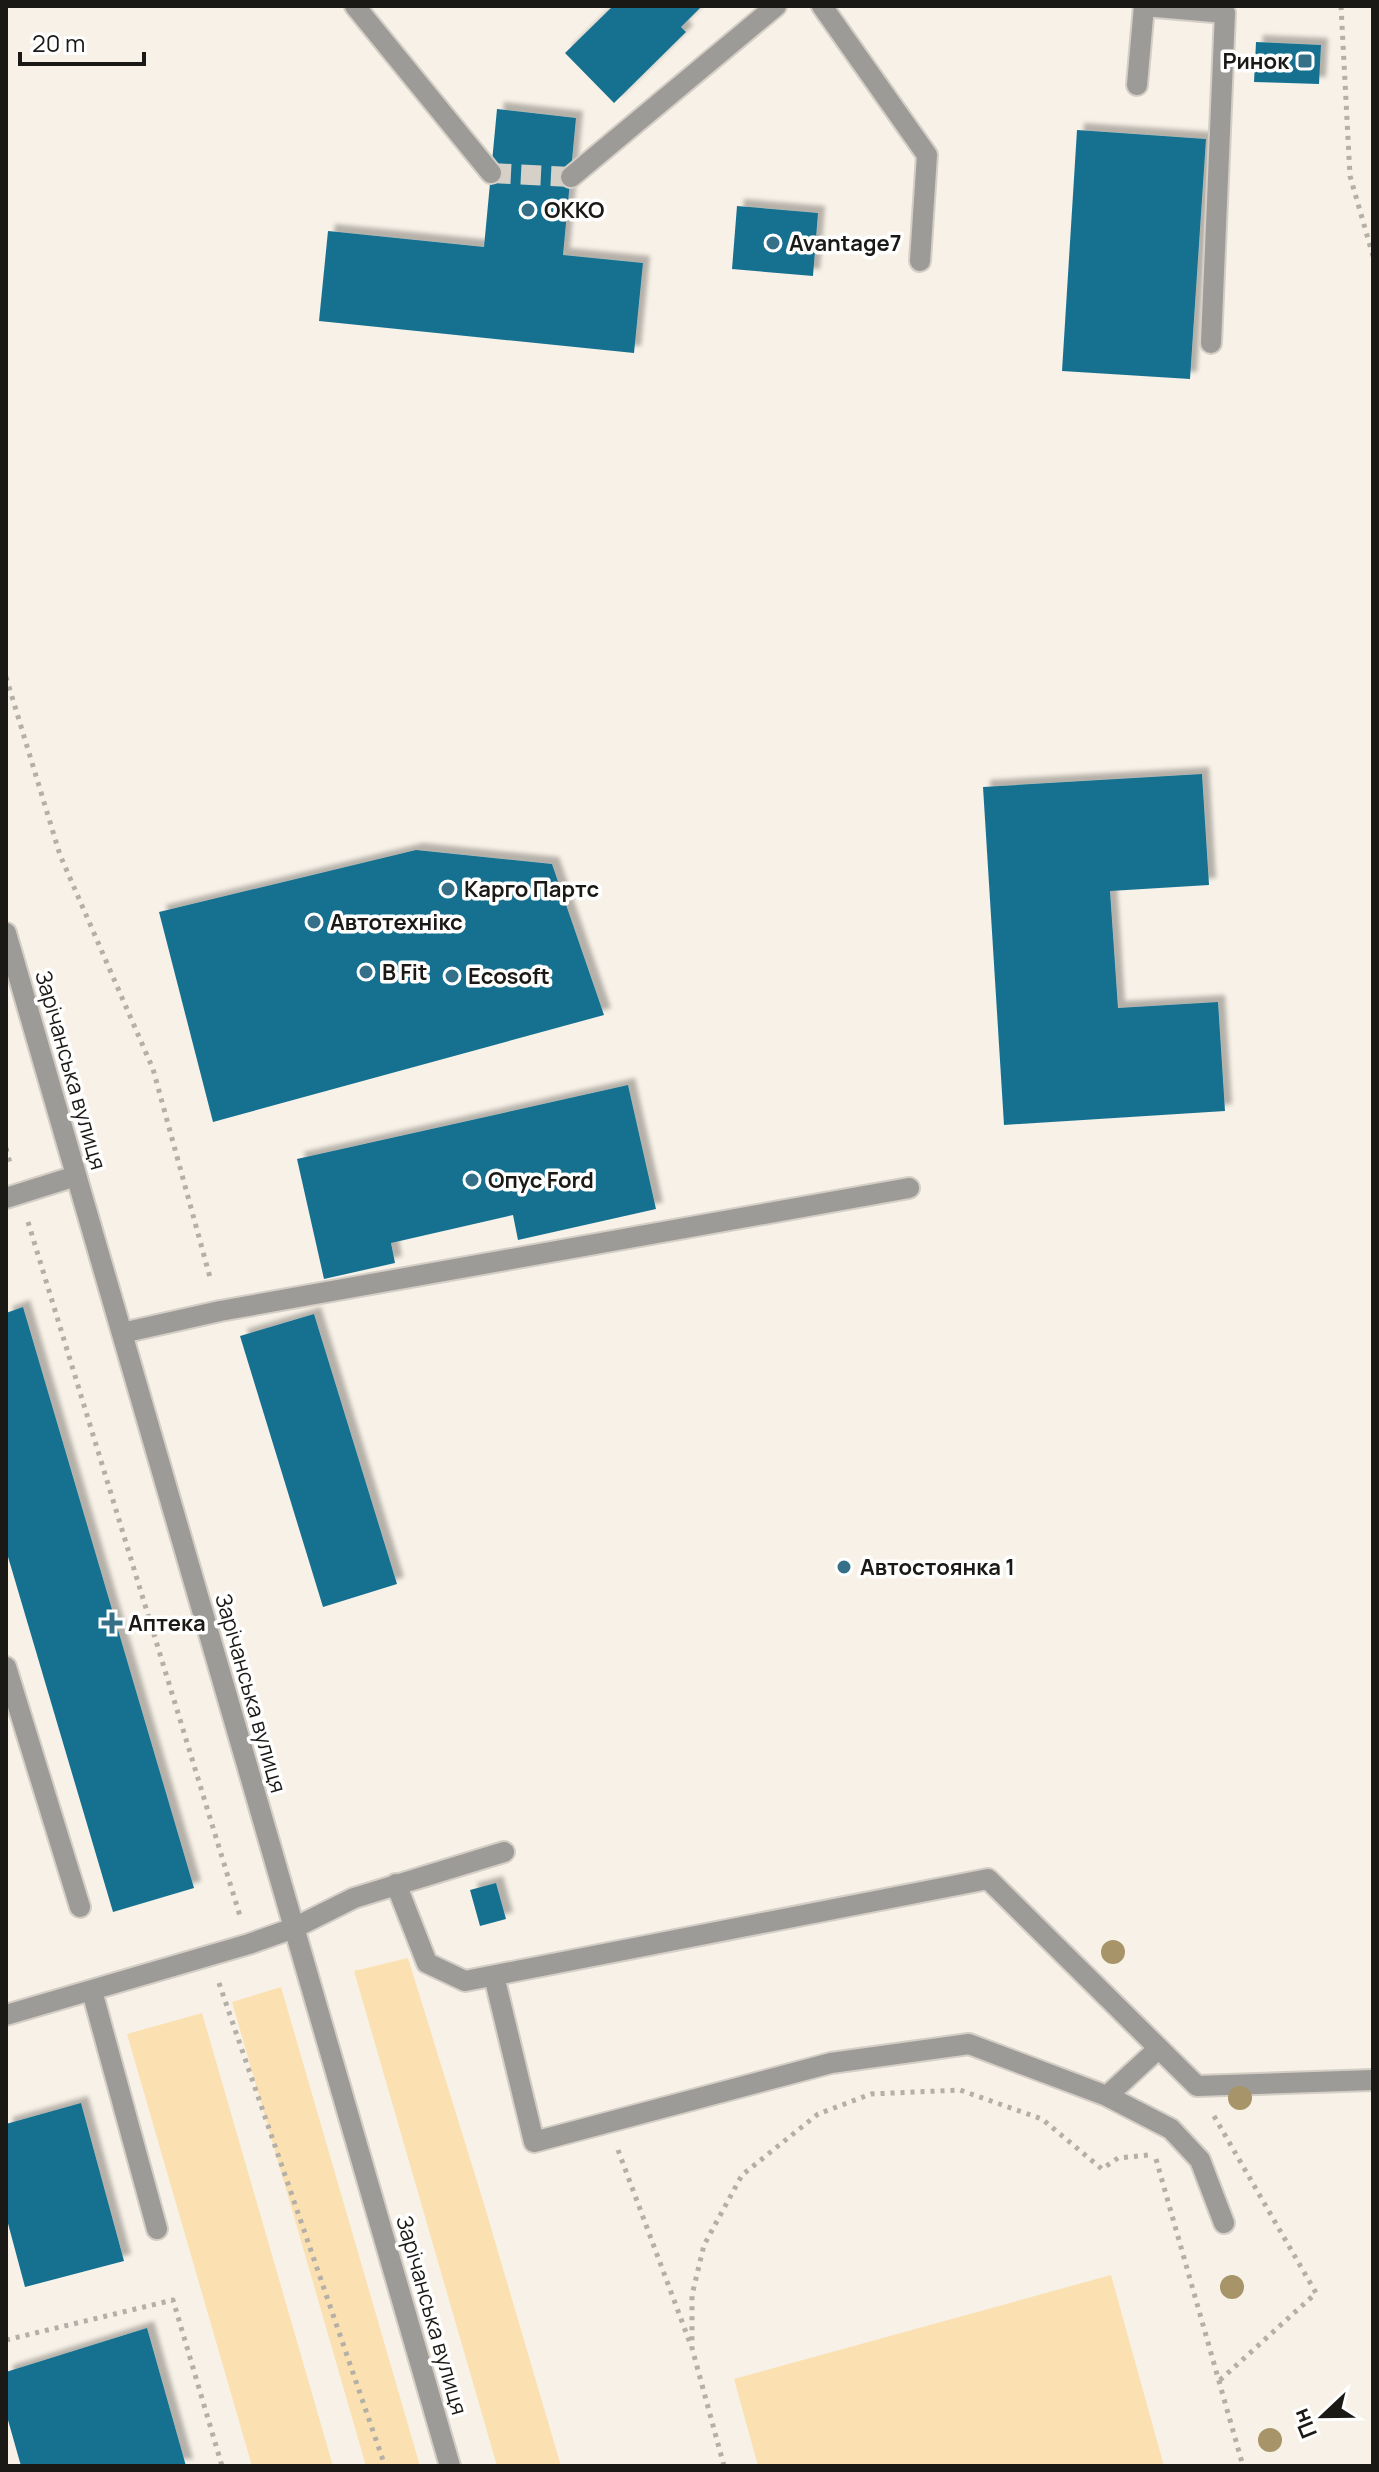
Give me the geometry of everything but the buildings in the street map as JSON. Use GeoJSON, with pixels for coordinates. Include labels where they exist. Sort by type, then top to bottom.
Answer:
{"type":"FeatureCollection","features":[{"type":"Feature","properties":{"kind":"street"},"geometry":{"type":"LineString","coordinates":[[355,6],[491,173]]}},
{"type":"Feature","properties":{"kind":"street"},"geometry":{"type":"LineString","coordinates":[[571,177],[776,6]]}},
{"type":"Feature","properties":{"kind":"street"},"geometry":{"type":"LineString","coordinates":[[822,6],[927,155],[920,261]]}},
{"type":"Feature","properties":{"kind":"street"},"geometry":{"type":"LineString","coordinates":[[1137,85],[1144,6],[1225,13],[1211,343]]}},
{"type":"Feature","properties":{"kind":"street","name":"Зарічанська вулиця"},"geometry":{"type":"LineString","coordinates":[[6,933],[450,2466]]}},
{"type":"Feature","properties":{"kind":"street"},"geometry":{"type":"LineString","coordinates":[[13,1196],[76,1176]]}},
{"type":"Feature","properties":{"kind":"street"},"geometry":{"type":"LineString","coordinates":[[122,1333],[220,1311],[909,1188]]}},
{"type":"Feature","properties":{"kind":"street"},"geometry":{"type":"LineString","coordinates":[[6,1667],[80,1907]]}},
{"type":"Feature","properties":{"kind":"street"},"geometry":{"type":"LineString","coordinates":[[6,2015],[249,1944],[294,1928],[354,1898],[504,1852]]}},
{"type":"Feature","properties":{"kind":"street"},"geometry":{"type":"LineString","coordinates":[[396,1884],[427,1963],[465,1981],[988,1879],[1197,2086],[1373,2080]]}},
{"type":"Feature","properties":{"kind":"street"},"geometry":{"type":"LineString","coordinates":[[494,1976],[534,2142],[831,2063],[969,2044],[1107,2096],[1171,2129],[1200,2160],[1224,2223]]}},
{"type":"Feature","properties":{"kind":"street"},"geometry":{"type":"LineString","coordinates":[[92,1991],[157,2229]]}},
{"type":"Feature","properties":{"kind":"street"},"geometry":{"type":"LineString","coordinates":[[1107,2096],[1158,2049]]}},
{"type":"Feature","properties":{"kind":"path"},"geometry":{"type":"LineString","coordinates":[[1341,6],[1350,176],[1373,256]]}},
{"type":"Feature","properties":{"kind":"path"},"geometry":{"type":"LineString","coordinates":[[6,677],[60,855],[153,1069],[220,1311]]}},
{"type":"Feature","properties":{"kind":"path"},"geometry":{"type":"LineString","coordinates":[[6,1148],[13,1196],[249,1944],[219,1984],[385,2466]]}},
{"type":"Feature","properties":{"kind":"path"},"geometry":{"type":"LineString","coordinates":[[1197,2086],[1316,2293],[1219,2381]]}},
{"type":"Feature","properties":{"kind":"path"},"geometry":{"type":"LineString","coordinates":[[692,2348],[692,2295],[704,2245],[742,2175],[818,2114],[871,2094],[960,2090],[1042,2119],[1102,2169],[1118,2158],[1154,2154],[1243,2466]]}},
{"type":"Feature","properties":{"kind":"path"},"geometry":{"type":"LineString","coordinates":[[607,2122],[692,2348],[724,2466]]}},
{"type":"Feature","properties":{"kind":"path"},"geometry":{"type":"LineString","coordinates":[[6,2340],[173,2300],[222,2466]]}},
{"type":"Feature","properties":{"kind":"shaded area"},"geometry":{"type":"Polygon","coordinates":[[[408,1958],[561,2466],[497,2466],[354,1971],[408,1958]]]}},
{"type":"Feature","properties":{"kind":"shaded area"},"geometry":{"type":"Polygon","coordinates":[[[281,1987],[420,2466],[366,2466],[232,2002],[281,1987]]]}},
{"type":"Feature","properties":{"kind":"shaded area"},"geometry":{"type":"Polygon","coordinates":[[[202,2013],[333,2466],[252,2466],[127,2034],[202,2013]]]}},
{"type":"Feature","properties":{"kind":"shaded area"},"geometry":{"type":"Polygon","coordinates":[[[1111,2275],[1164,2466],[758,2466],[734,2379],[1111,2275]]]}},
{"type":"Feature","properties":{"kind":"tunnel"},"geometry":{"type":"LineString","coordinates":[[491,173],[571,177]]}},
{"type":"Feature","properties":{"kind":"place","name":"Ринок"},"geometry":{"type":"Point","coordinates":[1305,61]}},
{"type":"Feature","properties":{"kind":"place","name":"ОККО"},"geometry":{"type":"Point","coordinates":[528,210]}},
{"type":"Feature","properties":{"kind":"place","name":"Avantage7"},"geometry":{"type":"Point","coordinates":[773,243]}},
{"type":"Feature","properties":{"kind":"place","name":"Карго Партс"},"geometry":{"type":"Point","coordinates":[448,889]}},
{"type":"Feature","properties":{"kind":"place","name":"Автотехнікс"},"geometry":{"type":"Point","coordinates":[314,922]}},
{"type":"Feature","properties":{"kind":"place","name":"B Fit"},"geometry":{"type":"Point","coordinates":[366,972]}},
{"type":"Feature","properties":{"kind":"place","name":"Ecosoft"},"geometry":{"type":"Point","coordinates":[452,976]}},
{"type":"Feature","properties":{"kind":"place","name":"Опус Ford"},"geometry":{"type":"Point","coordinates":[472,1180]}},
{"type":"Feature","properties":{"kind":"place","name":"Автостоянка 1"},"geometry":{"type":"Point","coordinates":[844,1567]}},
{"type":"Feature","properties":{"kind":"place","name":"Аптека"},"geometry":{"type":"Point","coordinates":[112,1623]}}]}
